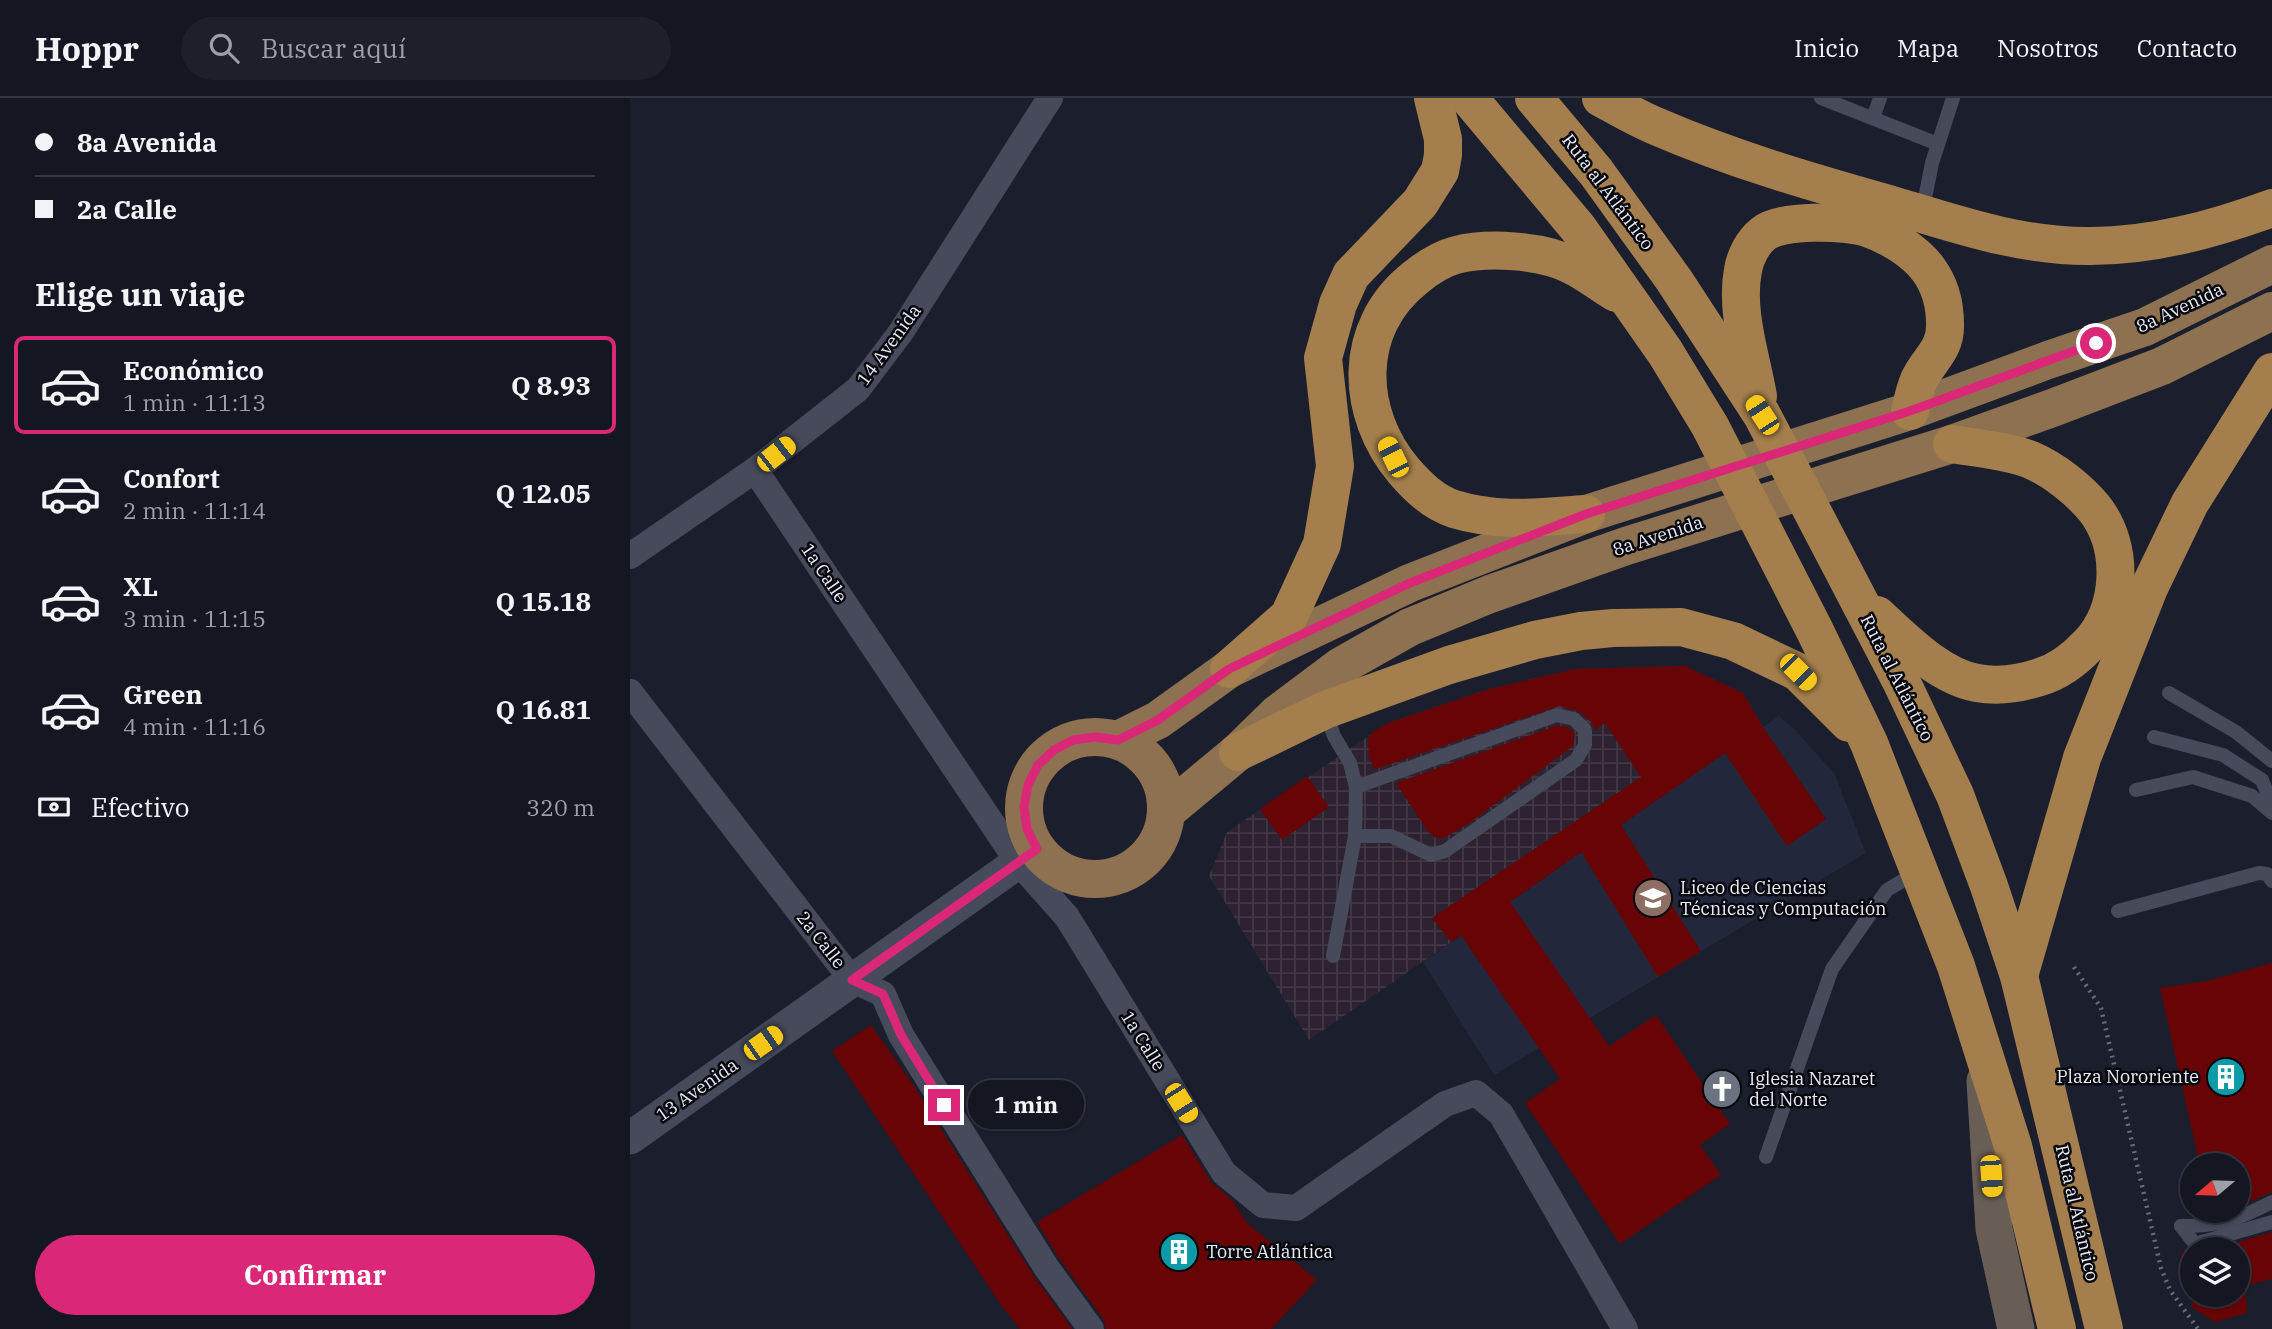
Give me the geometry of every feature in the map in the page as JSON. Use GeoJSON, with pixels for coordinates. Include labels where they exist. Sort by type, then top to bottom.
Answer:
{"type":"FeatureCollection","features":[{"type":"Feature","properties":{"kind":"highway"},"geometry":{"type":"LineString","coordinates":[[1229,669],[1289,616],[1322,544],[1335,466],[1323,358],[1338,304],[1351,275],[1420,203],[1440,171],[1443,139],[1433,98]]}},
{"type":"Feature","properties":{"kind":"highway"},"geometry":{"type":"LineString","coordinates":[[1469,98],[1578,228],[1665,352],[1710,426],[1869,743],[1920,870],[1983,1047],[2013,1146],[2057,1329]]}},
{"type":"Feature","properties":{"kind":"highway","name":"Ruta al Atlántico"},"geometry":{"type":"LineString","coordinates":[[1534,98],[1596,172],[1667,269],[1762,415],[1902,683],[1955,795],[2019,976],[2104,1329]]}},
{"type":"Feature","properties":{"kind":"highway"},"geometry":{"type":"LineString","coordinates":[[1601,98],[1655,126],[1704,146],[1979,231],[2024,241],[2092,246],[2176,237],[2231,223],[2272,208]]}},
{"type":"Feature","properties":{"kind":"highway"},"geometry":{"type":"LineString","coordinates":[[1762,415],[1740,299],[1743,268],[1751,247],[1765,232],[1808,222],[1833,222],[1866,228],[1902,245],[1928,268],[1942,295],[1946,327],[1939,353],[1920,377],[1910,411]]}},
{"type":"Feature","properties":{"kind":"highway"},"geometry":{"type":"LineString","coordinates":[[1597,510],[1498,519],[1452,508],[1422,491],[1393,457],[1372,415],[1367,379],[1369,346],[1393,298],[1427,268],[1455,255],[1521,251],[1569,264],[1631,302]]}},
{"type":"Feature","properties":{"kind":"highway"},"geometry":{"type":"LineString","coordinates":[[2019,976],[2082,758],[2150,588],[2190,503],[2272,372]]}},
{"type":"Feature","properties":{"kind":"highway"},"geometry":{"type":"LineString","coordinates":[[1853,591],[1910,646],[1943,669],[1975,683],[2009,685],[2051,674],[2073,661],[2096,636],[2113,604],[2116,570],[2109,537],[2094,509],[2064,479],[2030,460],[1952,444]]}},
{"type":"Feature","properties":{"kind":"highway"},"geometry":{"type":"LineString","coordinates":[[1238,752],[1325,710],[1449,665],[1535,640],[1592,630],[1652,626],[1681,627],[1733,641],[1798,672],[1869,743]]}},
{"type":"Feature","properties":{"kind":"main road","name":"8a Avenida"},"geometry":{"type":"LineString","coordinates":[[1118,740],[1158,720],[1229,669],[1410,583],[1597,510],[1830,438],[2145,327],[2272,264]]}},
{"type":"Feature","properties":{"kind":"main road","name":"8a Avenida"},"geometry":{"type":"LineString","coordinates":[[1166,811],[1238,752],[1277,714],[1341,666],[1410,627],[1490,594],[1626,546],[1952,444],[2162,366],[2272,311]]}},
{"type":"Feature","properties":{"kind":"main road"},"geometry":{"type":"LineString","coordinates":[[1095,737],[1118,740],[1138,751],[1153,768],[1163,789],[1166,811],[1161,833],[1150,852],[1135,867],[1115,876],[1093,879],[1072,876],[1028,856],[1024,807],[1028,785],[1038,765],[1054,750],[1073,740],[1095,737]]}},
{"type":"Feature","properties":{"kind":"main road"},"geometry":{"type":"LineString","coordinates":[[1983,1047],[1994,1229],[1992,1329]]}},
{"type":"Feature","properties":{"kind":"main road"},"geometry":{"type":"LineString","coordinates":[[1994,1229],[2017,1329]]}},
{"type":"Feature","properties":{"kind":"street","name":"14 Avenida"},"geometry":{"type":"LineString","coordinates":[[630,556],[755,470],[858,389],[901,332],[1050,98]]}},
{"type":"Feature","properties":{"kind":"street","name":"1a Calle"},"geometry":{"type":"LineString","coordinates":[[755,470],[1028,856],[1224,1173],[1263,1205],[1296,1208],[1445,1104],[1476,1093],[1500,1114],[1625,1329]]}},
{"type":"Feature","properties":{"kind":"street","name":"2a Calle"},"geometry":{"type":"LineString","coordinates":[[630,692],[852,980],[883,994],[901,1035],[1046,1267],[1091,1329]]}},
{"type":"Feature","properties":{"kind":"street","name":"13 Avenida"},"geometry":{"type":"LineString","coordinates":[[630,1138],[1028,856]]}},
{"type":"Feature","properties":{"kind":"lane"},"geometry":{"type":"LineString","coordinates":[[1873,118],[1880,98]]}},
{"type":"Feature","properties":{"kind":"lane"},"geometry":{"type":"LineString","coordinates":[[1922,214],[1932,163],[1953,98]]}},
{"type":"Feature","properties":{"kind":"lane"},"geometry":{"type":"LineString","coordinates":[[1830,100],[1938,144]]}},
{"type":"Feature","properties":{"kind":"lane"},"geometry":{"type":"LineString","coordinates":[[2169,693],[2236,732],[2272,761]]}},
{"type":"Feature","properties":{"kind":"lane"},"geometry":{"type":"LineString","coordinates":[[1325,710],[1334,736],[1350,763],[1356,787],[1355,836],[1334,956]]}},
{"type":"Feature","properties":{"kind":"lane"},"geometry":{"type":"LineString","coordinates":[[1355,836],[1391,836],[1431,855],[1445,851],[1576,761],[1585,745],[1585,730],[1574,719],[1558,715],[1356,787]]}},
{"type":"Feature","properties":{"kind":"lane"},"geometry":{"type":"LineString","coordinates":[[2154,737],[2223,755],[2262,780],[2272,805]]}},
{"type":"Feature","properties":{"kind":"lane"},"geometry":{"type":"LineString","coordinates":[[2136,790],[2193,777],[2252,796],[2272,813]]}},
{"type":"Feature","properties":{"kind":"lane"},"geometry":{"type":"LineString","coordinates":[[1766,1157],[1832,970],[1887,890],[1920,870]]}},
{"type":"Feature","properties":{"kind":"lane"},"geometry":{"type":"LineString","coordinates":[[2118,911],[2259,873],[2267,874],[2272,881]]}},
{"type":"Feature","properties":{"kind":"lane"},"geometry":{"type":"LineString","coordinates":[[2272,1202],[2245,1216],[2212,1226],[2181,1226],[2195,1244],[2272,1222]]}},
{"type":"Feature","properties":{"kind":"path"},"geometry":{"type":"LineString","coordinates":[[2074,967],[2101,1008],[2161,1268],[2170,1290],[2198,1329]]}},
{"type":"Feature","properties":{"kind":"shaded area"},"geometry":{"type":"Polygon","coordinates":[[[1685,666],[1743,693],[1763,727],[1309,1040],[1209,876],[1227,832],[1388,723],[1489,689],[1575,669],[1685,666]]]}},
{"type":"Feature","properties":{"kind":"shaded area","name":"Liceo de Ciencias Técnicas y Computación"},"geometry":{"type":"Polygon","coordinates":[[[1779,716],[1834,773],[1866,853],[1494,1075],[1423,962],[1779,716]]]}},
{"type":"Feature","properties":{"kind":"building"},"geometry":{"type":"Polygon","coordinates":[[[1685,666],[1743,693],[1826,819],[1787,846],[1725,753],[1621,825],[1701,951],[1658,977],[1581,852],[1510,902],[1609,1046],[1656,1015],[1730,1124],[1700,1145],[1721,1175],[1620,1244],[1525,1103],[1560,1079],[1461,935],[1451,942],[1432,918],[1641,777],[1605,723],[1595,730],[1592,723],[1580,712],[1559,706],[1376,769],[1369,757],[1368,738],[1388,723],[1489,689],[1575,669],[1685,666]]]}},
{"type":"Feature","properties":{"kind":"building"},"geometry":{"type":"Polygon","coordinates":[[[1558,725],[1569,728],[1575,734],[1573,746],[1468,824],[1444,838],[1436,838],[1429,833],[1396,783],[1558,725]]]}},
{"type":"Feature","properties":{"kind":"building"},"geometry":{"type":"Polygon","coordinates":[[[1307,776],[1329,807],[1282,840],[1260,809],[1307,776]]]}},
{"type":"Feature","properties":{"kind":"building","name":"Plaza Nororiente"},"geometry":{"type":"Polygon","coordinates":[[[2272,963],[2272,1192],[2250,1202],[2250,1153],[2197,1153],[2160,988],[2207,981],[2272,963]]]}},
{"type":"Feature","properties":{"kind":"building"},"geometry":{"type":"Polygon","coordinates":[[[871,1025],[914,1086],[1033,1275],[1072,1329],[1020,1329],[1001,1305],[832,1051],[871,1025]]]}},
{"type":"Feature","properties":{"kind":"building","name":"Torre Atlántica"},"geometry":{"type":"Polygon","coordinates":[[[1182,1135],[1211,1182],[1233,1201],[1248,1224],[1317,1280],[1271,1329],[1106,1329],[1104,1320],[1059,1258],[1037,1222],[1182,1135]]]}},
{"type":"Feature","properties":{"kind":"building"},"geometry":{"type":"Polygon","coordinates":[[[2272,1232],[2272,1279],[2250,1285],[2250,1238],[2272,1232]]]}},
{"type":"Feature","properties":{"kind":"building"},"geometry":{"type":"Polygon","coordinates":[[[2247,1307],[2247,1313],[2215,1322],[2193,1308],[2247,1307]]]}},
{"type":"Feature","properties":{"kind":"place","name":"Liceo de Ciencias Técnicas y Computación"},"geometry":{"type":"Point","coordinates":[1653,898]}},
{"type":"Feature","properties":{"kind":"place","name":"Plaza Nororiente"},"geometry":{"type":"Point","coordinates":[2226,1077]}},
{"type":"Feature","properties":{"kind":"place","name":"Iglesia Nazaret del Norte"},"geometry":{"type":"Point","coordinates":[1722,1089]}},
{"type":"Feature","properties":{"kind":"place","name":"Torre Atlántica"},"geometry":{"type":"Point","coordinates":[1179,1252]}},
{"type":"Feature","properties":{"kind":"route"},"geometry":{"type":"LineString","coordinates":[[944,1105],[901,1035],[883,994],[852,980],[1037,849],[1027,829],[1024,807],[1028,785],[1038,765],[1054,750],[1073,740],[1095,737],[1118,740],[1158,720],[1229,669],[1330,620],[1410,583],[1586,514],[1830,438],[2096,343]]}}]}
